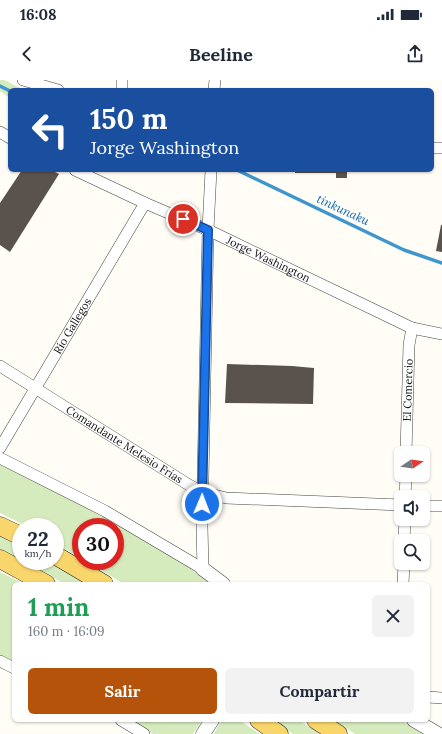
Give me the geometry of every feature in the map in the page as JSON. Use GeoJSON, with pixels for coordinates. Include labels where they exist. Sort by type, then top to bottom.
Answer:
{"type":"FeatureCollection","features":[{"type":"Feature","properties":{"kind":"main road"},"geometry":{"type":"LineString","coordinates":[[0,526],[12,532]]}},
{"type":"Feature","properties":{"kind":"main road"},"geometry":{"type":"LineString","coordinates":[[0,559],[42,582]]}},
{"type":"Feature","properties":{"kind":"main road"},"geometry":{"type":"LineString","coordinates":[[64,560],[101,582]]}},
{"type":"Feature","properties":{"kind":"main road"},"geometry":{"type":"LineString","coordinates":[[262,722],[279,734]]}},
{"type":"Feature","properties":{"kind":"main road"},"geometry":{"type":"LineString","coordinates":[[319,722],[338,734]]}},
{"type":"Feature","properties":{"kind":"street"},"geometry":{"type":"LineString","coordinates":[[23,80],[41,83],[53,88]]}},
{"type":"Feature","properties":{"kind":"street","name":"Jorge Washington"},"geometry":{"type":"LineString","coordinates":[[79,172],[145,204],[208,230],[412,328],[442,334]]}},
{"type":"Feature","properties":{"kind":"street"},"geometry":{"type":"LineString","coordinates":[[203,569],[208,230],[211,172]]}},
{"type":"Feature","properties":{"kind":"street","name":"Río Gallegos"},"geometry":{"type":"LineString","coordinates":[[0,448],[145,204]]}},
{"type":"Feature","properties":{"kind":"street","name":"El Comercio"},"geometry":{"type":"LineString","coordinates":[[406,446],[409,345],[412,328]]}},
{"type":"Feature","properties":{"kind":"street","name":"Comandante Melesio Frías"},"geometry":{"type":"LineString","coordinates":[[0,366],[34,389],[203,492],[226,498],[394,505]]}},
{"type":"Feature","properties":{"kind":"street"},"geometry":{"type":"LineString","coordinates":[[0,458],[105,511],[203,569],[220,582]]}},
{"type":"Feature","properties":{"kind":"street"},"geometry":{"type":"LineString","coordinates":[[430,506],[442,506]]}},
{"type":"Feature","properties":{"kind":"street"},"geometry":{"type":"LineString","coordinates":[[403,582],[404,570]]}},
{"type":"Feature","properties":{"kind":"street"},"geometry":{"type":"LineString","coordinates":[[0,661],[12,667]]}},
{"type":"Feature","properties":{"kind":"street"},"geometry":{"type":"LineString","coordinates":[[430,697],[442,698]]}},
{"type":"Feature","properties":{"kind":"street"},"geometry":{"type":"LineString","coordinates":[[124,722],[144,734]]}},
{"type":"Feature","properties":{"kind":"street"},"geometry":{"type":"LineString","coordinates":[[203,734],[211,722]]}},
{"type":"Feature","properties":{"kind":"street"},"geometry":{"type":"LineString","coordinates":[[417,722],[438,734]]}},
{"type":"Feature","properties":{"kind":"green space"},"geometry":{"type":"Polygon","coordinates":[[[0,80],[4,80],[20,88],[8,88],[8,97],[0,91],[0,80]]]}},
{"type":"Feature","properties":{"kind":"green space"},"geometry":{"type":"Polygon","coordinates":[[[0,465],[110,518],[72,518],[72,553],[64,548],[64,518],[12,519],[0,513],[0,465]]]}},
{"type":"Feature","properties":{"kind":"green space"},"geometry":{"type":"Polygon","coordinates":[[[124,526],[169,553],[209,582],[121,582],[101,570],[124,570],[124,526]]]}},
{"type":"Feature","properties":{"kind":"green space"},"geometry":{"type":"Polygon","coordinates":[[[0,531],[12,538],[12,555],[0,549],[0,531]]]}},
{"type":"Feature","properties":{"kind":"green space"},"geometry":{"type":"Polygon","coordinates":[[[64,568],[89,582],[61,582],[39,570],[64,570],[64,568]]]}},
{"type":"Feature","properties":{"kind":"green space"},"geometry":{"type":"Polygon","coordinates":[[[0,572],[20,582],[12,582],[12,660],[0,655],[0,572]]]}},
{"type":"Feature","properties":{"kind":"green space"},"geometry":{"type":"Polygon","coordinates":[[[132,722],[201,722],[193,734],[153,734],[132,722]]]}},
{"type":"Feature","properties":{"kind":"green space"},"geometry":{"type":"Polygon","coordinates":[[[220,722],[242,722],[260,734],[214,734],[220,722]]]}},
{"type":"Feature","properties":{"kind":"green space"},"geometry":{"type":"Polygon","coordinates":[[[275,722],[302,722],[320,734],[293,734],[275,722]]]}},
{"type":"Feature","properties":{"kind":"green space"},"geometry":{"type":"Polygon","coordinates":[[[337,722],[404,722],[425,734],[355,734],[337,722]]]}},
{"type":"Feature","properties":{"kind":"building"},"geometry":{"type":"Polygon","coordinates":[[[21,172],[55,172],[59,174],[10,252],[0,245],[0,203],[21,172]]]}},
{"type":"Feature","properties":{"kind":"building"},"geometry":{"type":"Polygon","coordinates":[[[347,172],[347,178],[336,178],[336,173],[295,173],[347,172]]]}},
{"type":"Feature","properties":{"kind":"building"},"geometry":{"type":"Polygon","coordinates":[[[442,225],[442,252],[436,251],[442,225]]]}},
{"type":"Feature","properties":{"kind":"building"},"geometry":{"type":"Polygon","coordinates":[[[227,364],[314,368],[313,404],[225,403],[227,364]]]}},
{"type":"Feature","properties":{"kind":"waterway","name":"tinkunaku"},"geometry":{"type":"LineString","coordinates":[[0,86],[8,90]]}},
{"type":"Feature","properties":{"kind":"waterway","name":"tinkunaku"},"geometry":{"type":"LineString","coordinates":[[241,172],[404,250],[442,263]]}},
{"type":"Feature","properties":{"kind":"route"},"geometry":{"type":"LineString","coordinates":[[183,219],[208,230],[202,504]]}}]}
